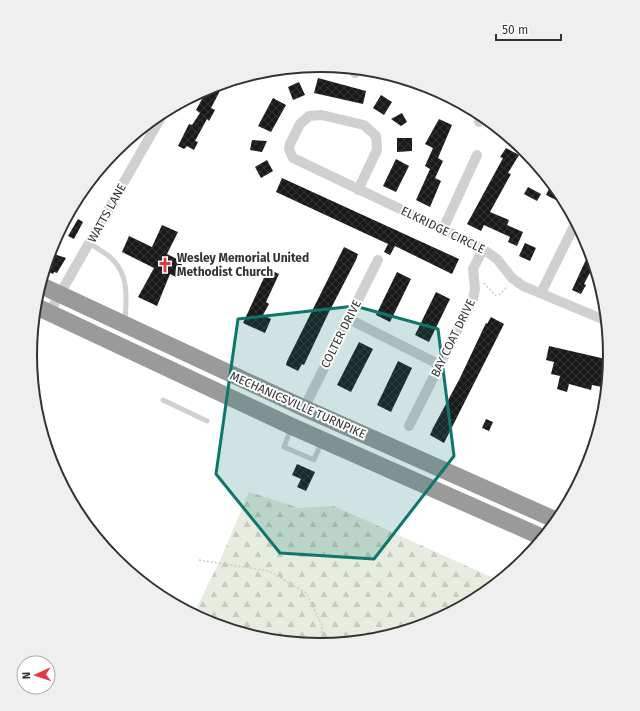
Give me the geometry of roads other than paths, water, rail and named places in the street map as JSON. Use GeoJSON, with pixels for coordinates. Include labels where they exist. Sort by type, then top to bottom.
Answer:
{"type":"FeatureCollection","features":[{"type":"Feature","properties":{"kind":"highway","name":"MECHANICSVILLE TURNPIKE"},"geometry":{"type":"LineString","coordinates":[[45,287],[125,325],[179,362],[292,426],[539,536]]}},
{"type":"Feature","properties":{"kind":"highway","name":"MECHANICSVILLE TURNPIKE"},"geometry":{"type":"LineString","coordinates":[[42,310],[304,408],[552,518]]}},
{"type":"Feature","properties":{"kind":"street","name":"ELKRIDGE CIRCLE"},"geometry":{"type":"LineString","coordinates":[[358,190],[377,150],[376,136],[364,126],[322,115],[309,116],[304,120],[290,144],[289,149],[293,158],[358,190],[483,249],[497,259],[519,283],[601,318]]}},
{"type":"Feature","properties":{"kind":"street","name":"WATTS LANE"},"geometry":{"type":"LineString","coordinates":[[42,310],[60,294],[157,124]]}},
{"type":"Feature","properties":{"kind":"street"},"geometry":{"type":"LineString","coordinates":[[443,229],[477,155]]}},
{"type":"Feature","properties":{"kind":"street"},"geometry":{"type":"LineString","coordinates":[[541,292],[573,228]]}},
{"type":"Feature","properties":{"kind":"street","name":"BAY COAT DRIVE"},"geometry":{"type":"LineString","coordinates":[[409,426],[473,298],[475,289],[473,269],[483,249]]}},
{"type":"Feature","properties":{"kind":"street","name":"COLTER DRIVE"},"geometry":{"type":"LineString","coordinates":[[304,408],[378,260]]}},
{"type":"Feature","properties":{"kind":"street"},"geometry":{"type":"LineString","coordinates":[[349,319],[440,365]]}},
{"type":"Feature","properties":{"kind":"lane"},"geometry":{"type":"LineString","coordinates":[[90,243],[113,260],[123,273],[126,289],[125,325]]}},
{"type":"Feature","properties":{"kind":"lane"},"geometry":{"type":"LineString","coordinates":[[163,400],[207,421]]}},
{"type":"Feature","properties":{"kind":"place","name":"Wesley Memorial United Methodist Church"},"geometry":{"type":"Point","coordinates":[165,265]}}]}
